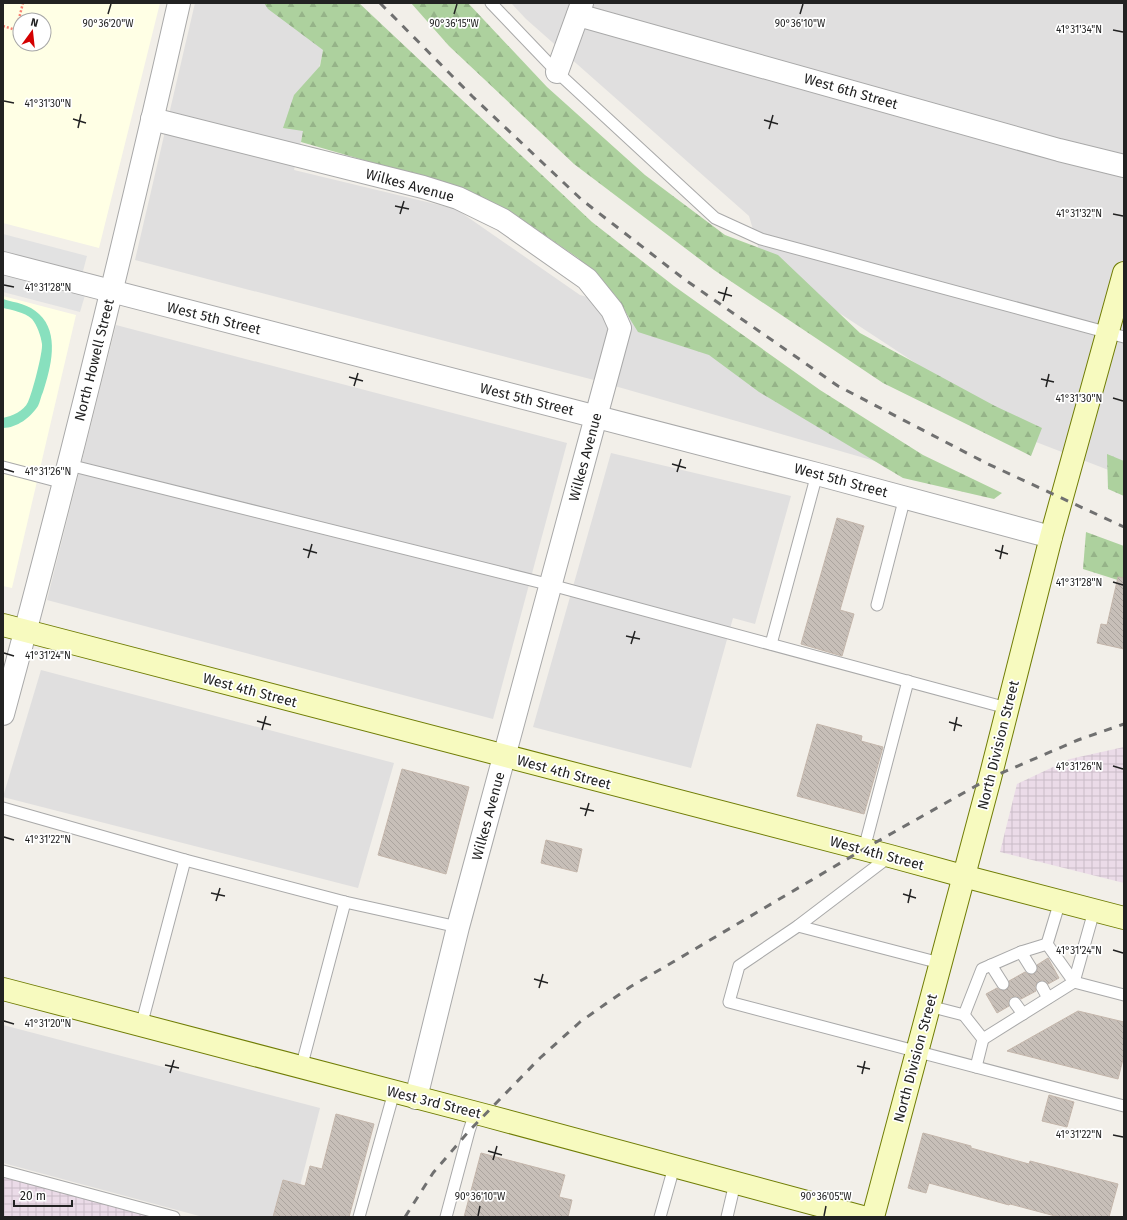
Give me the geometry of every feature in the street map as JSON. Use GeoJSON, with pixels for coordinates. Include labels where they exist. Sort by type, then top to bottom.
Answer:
{"type":"FeatureCollection","features":[{"type":"Feature","properties":{"kind":"main road","name":"North Division Street"},"geometry":{"type":"LineString","coordinates":[[873,1217],[990,778],[1051,537],[1115,335],[1124,273]]}},
{"type":"Feature","properties":{"kind":"main road","name":"West 4th Street"},"geometry":{"type":"LineString","coordinates":[[3,625],[1124,918]]}},
{"type":"Feature","properties":{"kind":"main road","name":"West 3rd Street"},"geometry":{"type":"LineString","coordinates":[[3,989],[863,1217]]}},
{"type":"Feature","properties":{"kind":"street","name":"North Howell Street"},"geometry":{"type":"LineString","coordinates":[[3,714],[26,631],[111,292],[178,3]]}},
{"type":"Feature","properties":{"kind":"street"},"geometry":{"type":"LineString","coordinates":[[557,72],[580,9]]}},
{"type":"Feature","properties":{"kind":"street","name":"West 6th Street"},"geometry":{"type":"LineString","coordinates":[[580,9],[1059,150],[1124,166]]}},
{"type":"Feature","properties":{"kind":"street","name":"Wilkes Avenue"},"geometry":{"type":"LineString","coordinates":[[152,119],[423,187],[458,198],[503,220],[587,279],[612,310],[620,328],[458,927],[416,1098]]}},
{"type":"Feature","properties":{"kind":"street","name":"West 5th Street"},"geometry":{"type":"LineString","coordinates":[[3,263],[905,497],[1051,537]]}},
{"type":"Feature","properties":{"kind":"lane"},"geometry":{"type":"LineString","coordinates":[[491,3],[557,72],[715,218],[761,239],[1115,335]]}},
{"type":"Feature","properties":{"kind":"lane"},"geometry":{"type":"LineString","coordinates":[[3,467],[66,474],[551,585],[1007,708]]}},
{"type":"Feature","properties":{"kind":"lane"},"geometry":{"type":"LineString","coordinates":[[771,644],[817,474]]}},
{"type":"Feature","properties":{"kind":"lane"},"geometry":{"type":"LineString","coordinates":[[877,605],[905,497]]}},
{"type":"Feature","properties":{"kind":"lane"},"geometry":{"type":"LineString","coordinates":[[864,850],[908,681]]}},
{"type":"Feature","properties":{"kind":"lane"},"geometry":{"type":"LineString","coordinates":[[3,808],[185,860],[345,902],[458,927]]}},
{"type":"Feature","properties":{"kind":"lane"},"geometry":{"type":"LineString","coordinates":[[890,856],[798,926],[739,966],[729,1002],[1124,1106]]}},
{"type":"Feature","properties":{"kind":"lane"},"geometry":{"type":"LineString","coordinates":[[141,1026],[185,860]]}},
{"type":"Feature","properties":{"kind":"lane"},"geometry":{"type":"LineString","coordinates":[[1047,944],[1060,901]]}},
{"type":"Feature","properties":{"kind":"lane"},"geometry":{"type":"LineString","coordinates":[[301,1068],[345,902]]}},
{"type":"Feature","properties":{"kind":"lane"},"geometry":{"type":"LineString","coordinates":[[976,1067],[982,1039],[1074,982],[1094,911]]}},
{"type":"Feature","properties":{"kind":"lane"},"geometry":{"type":"LineString","coordinates":[[798,926],[940,963]]}},
{"type":"Feature","properties":{"kind":"lane"},"geometry":{"type":"LineString","coordinates":[[964,1015],[982,969],[1021,952],[1047,944]]}},
{"type":"Feature","properties":{"kind":"lane"},"geometry":{"type":"LineString","coordinates":[[1047,944],[1074,982],[1124,995]]}},
{"type":"Feature","properties":{"kind":"lane"},"geometry":{"type":"LineString","coordinates":[[1021,952],[1031,968]]}},
{"type":"Feature","properties":{"kind":"lane"},"geometry":{"type":"LineString","coordinates":[[992,965],[1003,984]]}},
{"type":"Feature","properties":{"kind":"lane"},"geometry":{"type":"LineString","coordinates":[[1042,987],[1048,998]]}},
{"type":"Feature","properties":{"kind":"lane"},"geometry":{"type":"LineString","coordinates":[[1015,1003],[1023,1014]]}},
{"type":"Feature","properties":{"kind":"lane"},"geometry":{"type":"LineString","coordinates":[[929,1006],[964,1015],[982,1039]]}},
{"type":"Feature","properties":{"kind":"lane"},"geometry":{"type":"LineString","coordinates":[[359,1217],[394,1092]]}},
{"type":"Feature","properties":{"kind":"lane"},"geometry":{"type":"LineString","coordinates":[[446,1217],[475,1113]]}},
{"type":"Feature","properties":{"kind":"lane"},"geometry":{"type":"LineString","coordinates":[[660,1217],[674,1167]]}},
{"type":"Feature","properties":{"kind":"lane"},"geometry":{"type":"LineString","coordinates":[[3,1171],[174,1217]]}},
{"type":"Feature","properties":{"kind":"lane"},"geometry":{"type":"LineString","coordinates":[[727,1217],[735,1183]]}},
{"type":"Feature","properties":{"kind":"path"},"geometry":{"type":"LineString","coordinates":[[3,26],[16,30],[23,3]]}},
{"type":"Feature","properties":{"kind":"shaded area"},"geometry":{"type":"Polygon","coordinates":[[[3,3],[160,3],[99,248],[3,223],[3,3]]]}},
{"type":"Feature","properties":{"kind":"shaded area"},"geometry":{"type":"Polygon","coordinates":[[[195,3],[335,3],[294,170],[456,209],[580,295],[628,308],[636,263],[899,468],[594,380],[135,260],[195,3]]]}},
{"type":"Feature","properties":{"kind":"shaded area"},"geometry":{"type":"Polygon","coordinates":[[[511,3],[1124,3],[1124,476],[1036,442],[763,263],[749,216],[526,19],[511,3]]]}},
{"type":"Feature","properties":{"kind":"shaded area"},"geometry":{"type":"Polygon","coordinates":[[[3,234],[87,256],[80,282],[88,285],[80,312],[3,292],[3,234]]]}},
{"type":"Feature","properties":{"kind":"shaded area"},"geometry":{"type":"Polygon","coordinates":[[[3,296],[76,315],[12,588],[3,586],[3,296]]]}},
{"type":"Feature","properties":{"kind":"shaded area"},"geometry":{"type":"Polygon","coordinates":[[[116,325],[567,443],[493,719],[47,600],[116,325]]]}},
{"type":"Feature","properties":{"kind":"shaded area"},"geometry":{"type":"Polygon","coordinates":[[[611,453],[791,496],[755,624],[733,618],[691,768],[533,727],[611,453]]]}},
{"type":"Feature","properties":{"kind":"shaded area"},"geometry":{"type":"Polygon","coordinates":[[[41,670],[394,763],[358,888],[3,797],[41,670]]]}},
{"type":"Feature","properties":{"kind":"shaded area"},"geometry":{"type":"Polygon","coordinates":[[[1124,747],[1124,883],[1000,852],[1017,784],[1070,759],[1124,747]]]}},
{"type":"Feature","properties":{"kind":"shaded area"},"geometry":{"type":"Polygon","coordinates":[[[3,1025],[320,1108],[292,1217],[203,1217],[3,1163],[3,1025]]]}},
{"type":"Feature","properties":{"kind":"shaded area"},"geometry":{"type":"Polygon","coordinates":[[[3,1172],[164,1217],[3,1217],[3,1172]]]}},
{"type":"Feature","properties":{"kind":"green space"},"geometry":{"type":"Polygon","coordinates":[[[264,3],[359,3],[592,222],[674,286],[820,390],[923,455],[1002,493],[994,499],[903,478],[759,392],[709,355],[638,332],[615,295],[578,258],[514,214],[412,174],[301,142],[303,131],[283,128],[294,95],[320,66],[323,50],[268,9],[264,3]]]}},
{"type":"Feature","properties":{"kind":"green space"},"geometry":{"type":"Polygon","coordinates":[[[411,3],[468,3],[547,87],[645,175],[725,235],[778,255],[860,333],[995,406],[1042,428],[1031,456],[883,383],[714,270],[574,164],[449,46],[411,3]]]}},
{"type":"Feature","properties":{"kind":"green space"},"geometry":{"type":"Polygon","coordinates":[[[3,299],[27,306],[39,314],[46,322],[52,341],[49,372],[38,406],[32,414],[23,421],[8,428],[3,428],[3,418],[17,413],[24,408],[28,402],[37,373],[42,344],[36,324],[32,319],[22,313],[3,308],[3,299]]]}},
{"type":"Feature","properties":{"kind":"green space"},"geometry":{"type":"Polygon","coordinates":[[[1107,454],[1124,461],[1124,496],[1108,489],[1107,454]]]}},
{"type":"Feature","properties":{"kind":"green space"},"geometry":{"type":"Polygon","coordinates":[[[1086,532],[1124,546],[1124,582],[1083,569],[1086,532]]]}},
{"type":"Feature","properties":{"kind":"building"},"geometry":{"type":"Polygon","coordinates":[[[837,518],[864,526],[840,610],[854,614],[842,656],[801,644],[837,518]]]}},
{"type":"Feature","properties":{"kind":"building"},"geometry":{"type":"Polygon","coordinates":[[[1118,577],[1124,578],[1124,649],[1097,643],[1101,624],[1107,625],[1118,577]]]}},
{"type":"Feature","properties":{"kind":"building"},"geometry":{"type":"Polygon","coordinates":[[[817,724],[862,736],[861,741],[883,747],[864,814],[797,796],[817,724]]]}},
{"type":"Feature","properties":{"kind":"building"},"geometry":{"type":"Polygon","coordinates":[[[402,769],[469,787],[446,874],[378,855],[402,769]]]}},
{"type":"Feature","properties":{"kind":"building"},"geometry":{"type":"Polygon","coordinates":[[[546,840],[582,849],[577,872],[541,863],[546,840]]]}},
{"type":"Feature","properties":{"kind":"building"},"geometry":{"type":"Polygon","coordinates":[[[1048,958],[1059,978],[1048,984],[1043,980],[1038,981],[1035,986],[1036,991],[1021,999],[1017,996],[1011,997],[1008,1001],[1009,1006],[997,1013],[986,994],[997,988],[1000,990],[1006,990],[1009,987],[1009,981],[1025,972],[1028,974],[1034,974],[1037,971],[1037,965],[1048,958]]]}},
{"type":"Feature","properties":{"kind":"building"},"geometry":{"type":"Polygon","coordinates":[[[1078,1011],[1124,1022],[1124,1055],[1118,1079],[1007,1051],[1078,1011]]]}},
{"type":"Feature","properties":{"kind":"building"},"geometry":{"type":"Polygon","coordinates":[[[1049,1095],[1074,1102],[1067,1127],[1042,1121],[1049,1095]]]}},
{"type":"Feature","properties":{"kind":"building"},"geometry":{"type":"Polygon","coordinates":[[[336,1114],[374,1124],[349,1217],[273,1217],[283,1180],[305,1186],[310,1166],[322,1169],[336,1114]]]}},
{"type":"Feature","properties":{"kind":"building"},"geometry":{"type":"Polygon","coordinates":[[[923,1133],[1029,1164],[1030,1161],[1118,1184],[1109,1217],[1059,1217],[929,1183],[926,1193],[908,1188],[923,1133]]]}},
{"type":"Feature","properties":{"kind":"building"},"geometry":{"type":"Polygon","coordinates":[[[481,1153],[565,1175],[559,1197],[572,1200],[568,1217],[464,1217],[481,1153]]]}},
{"type":"Feature","properties":{"kind":"railway"},"geometry":{"type":"LineString","coordinates":[[380,3],[472,96],[582,200],[684,279],[838,386],[986,463],[1124,527]]}},
{"type":"Feature","properties":{"kind":"railway"},"geometry":{"type":"LineString","coordinates":[[405,1217],[433,1173],[469,1131],[540,1058],[580,1022],[630,987],[864,849],[990,778],[1078,740],[1124,724]]}}]}
